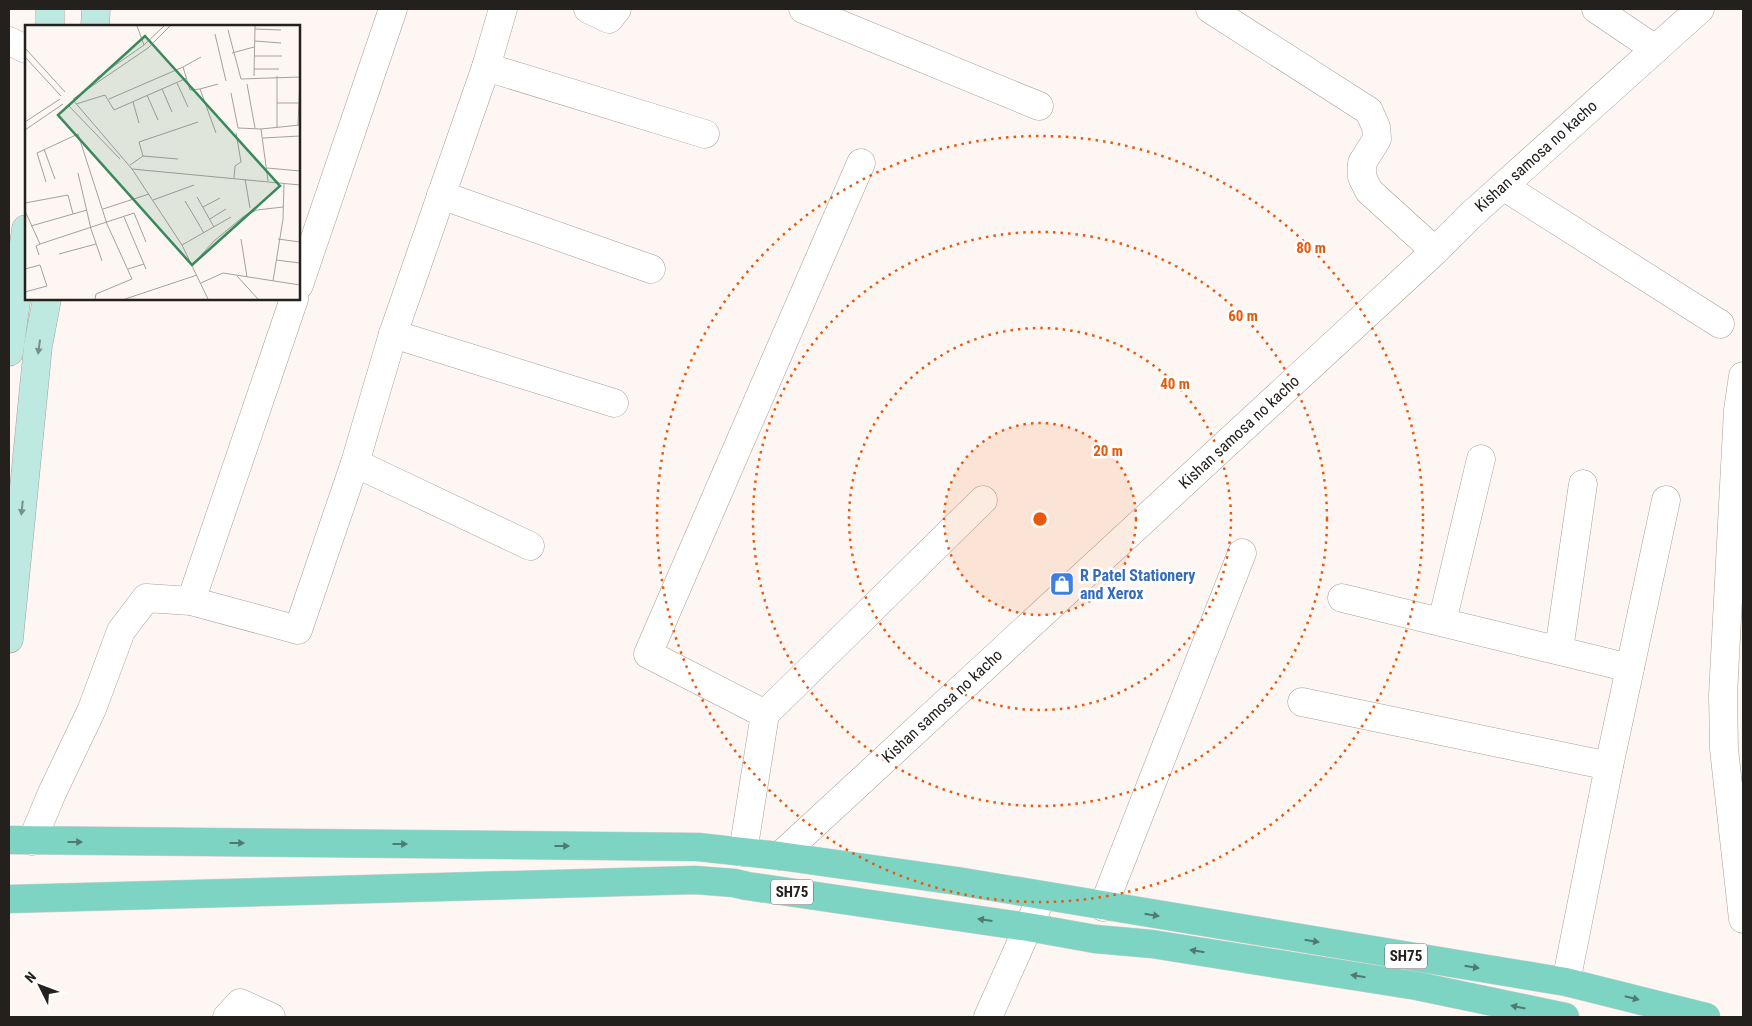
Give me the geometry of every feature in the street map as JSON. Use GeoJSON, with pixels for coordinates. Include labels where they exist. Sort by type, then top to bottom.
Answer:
{"type":"FeatureCollection","features":[{"type":"Feature","properties":{"kind":"main road","name":"SH75"},"geometry":{"type":"LineString","coordinates":[[20,841],[698,847],[780,856],[957,882],[1566,982],[1706,1017]]}},
{"type":"Feature","properties":{"kind":"main road","name":"SH75"},"geometry":{"type":"LineString","coordinates":[[9,900],[695,880],[734,883],[1028,926],[1095,939],[1152,944],[1417,986],[1565,1017]]}},
{"type":"Feature","properties":{"kind":"street"},"geometry":{"type":"LineString","coordinates":[[50,9],[50,25]]}},
{"type":"Feature","properties":{"kind":"street"},"geometry":{"type":"LineString","coordinates":[[95,25],[96,9]]}},
{"type":"Feature","properties":{"kind":"street"},"geometry":{"type":"LineString","coordinates":[[300,282],[393,9]]}},
{"type":"Feature","properties":{"kind":"street"},"geometry":{"type":"LineString","coordinates":[[20,841],[52,793],[92,709],[121,631],[146,598],[191,601],[298,630],[356,463],[393,334],[486,67],[503,9]]}},
{"type":"Feature","properties":{"kind":"street"},"geometry":{"type":"LineString","coordinates":[[588,9],[609,19],[617,9]]}},
{"type":"Feature","properties":{"kind":"street"},"geometry":{"type":"LineString","coordinates":[[803,9],[1039,106]]}},
{"type":"Feature","properties":{"kind":"street"},"geometry":{"type":"LineString","coordinates":[[1210,9],[1369,111],[1376,128],[1377,139],[1362,163],[1362,177],[1369,191],[1436,250]]}},
{"type":"Feature","properties":{"kind":"street"},"geometry":{"type":"LineString","coordinates":[[1596,9],[1655,49]]}},
{"type":"Feature","properties":{"kind":"street","name":"Kishan samosa no kacho"},"geometry":{"type":"LineString","coordinates":[[780,856],[1436,250],[1471,215],[1700,9]]}},
{"type":"Feature","properties":{"kind":"street"},"geometry":{"type":"LineString","coordinates":[[9,42],[25,49]]}},
{"type":"Feature","properties":{"kind":"street"},"geometry":{"type":"LineString","coordinates":[[486,67],[705,134]]}},
{"type":"Feature","properties":{"kind":"street"},"geometry":{"type":"LineString","coordinates":[[765,714],[648,654],[861,163]]}},
{"type":"Feature","properties":{"kind":"street"},"geometry":{"type":"LineString","coordinates":[[1504,186],[1720,324]]}},
{"type":"Feature","properties":{"kind":"street"},"geometry":{"type":"LineString","coordinates":[[441,195],[651,269]]}},
{"type":"Feature","properties":{"kind":"street"},"geometry":{"type":"LineString","coordinates":[[9,352],[25,237]]}},
{"type":"Feature","properties":{"kind":"street"},"geometry":{"type":"LineString","coordinates":[[9,639],[38,346],[47,300]]}},
{"type":"Feature","properties":{"kind":"street"},"geometry":{"type":"LineString","coordinates":[[191,601],[294,300]]}},
{"type":"Feature","properties":{"kind":"street"},"geometry":{"type":"LineString","coordinates":[[393,334],[614,403]]}},
{"type":"Feature","properties":{"kind":"street"},"geometry":{"type":"LineString","coordinates":[[1743,376],[1738,410],[1723,694],[1724,749],[1743,919]]}},
{"type":"Feature","properties":{"kind":"street"},"geometry":{"type":"LineString","coordinates":[[1442,622],[1481,458]]}},
{"type":"Feature","properties":{"kind":"street"},"geometry":{"type":"LineString","coordinates":[[356,463],[530,546]]}},
{"type":"Feature","properties":{"kind":"street"},"geometry":{"type":"LineString","coordinates":[[1559,650],[1583,484]]}},
{"type":"Feature","properties":{"kind":"street"},"geometry":{"type":"LineString","coordinates":[[743,852],[765,714],[983,500]]}},
{"type":"Feature","properties":{"kind":"street"},"geometry":{"type":"LineString","coordinates":[[1566,982],[1609,766],[1666,500]]}},
{"type":"Feature","properties":{"kind":"street"},"geometry":{"type":"LineString","coordinates":[[1103,907],[1242,552]]}},
{"type":"Feature","properties":{"kind":"street"},"geometry":{"type":"LineString","coordinates":[[1342,598],[1630,668]]}},
{"type":"Feature","properties":{"kind":"street"},"geometry":{"type":"LineString","coordinates":[[1302,702],[1609,766]]}},
{"type":"Feature","properties":{"kind":"street"},"geometry":{"type":"LineString","coordinates":[[988,1017],[1042,896]]}},
{"type":"Feature","properties":{"kind":"street"},"geometry":{"type":"LineString","coordinates":[[227,1017],[240,1003],[271,1017]]}},
{"type":"Feature","properties":{"kind":"place","name":"R Patel Stationery and Xerox"},"geometry":{"type":"Point","coordinates":[1062,584]}}]}
